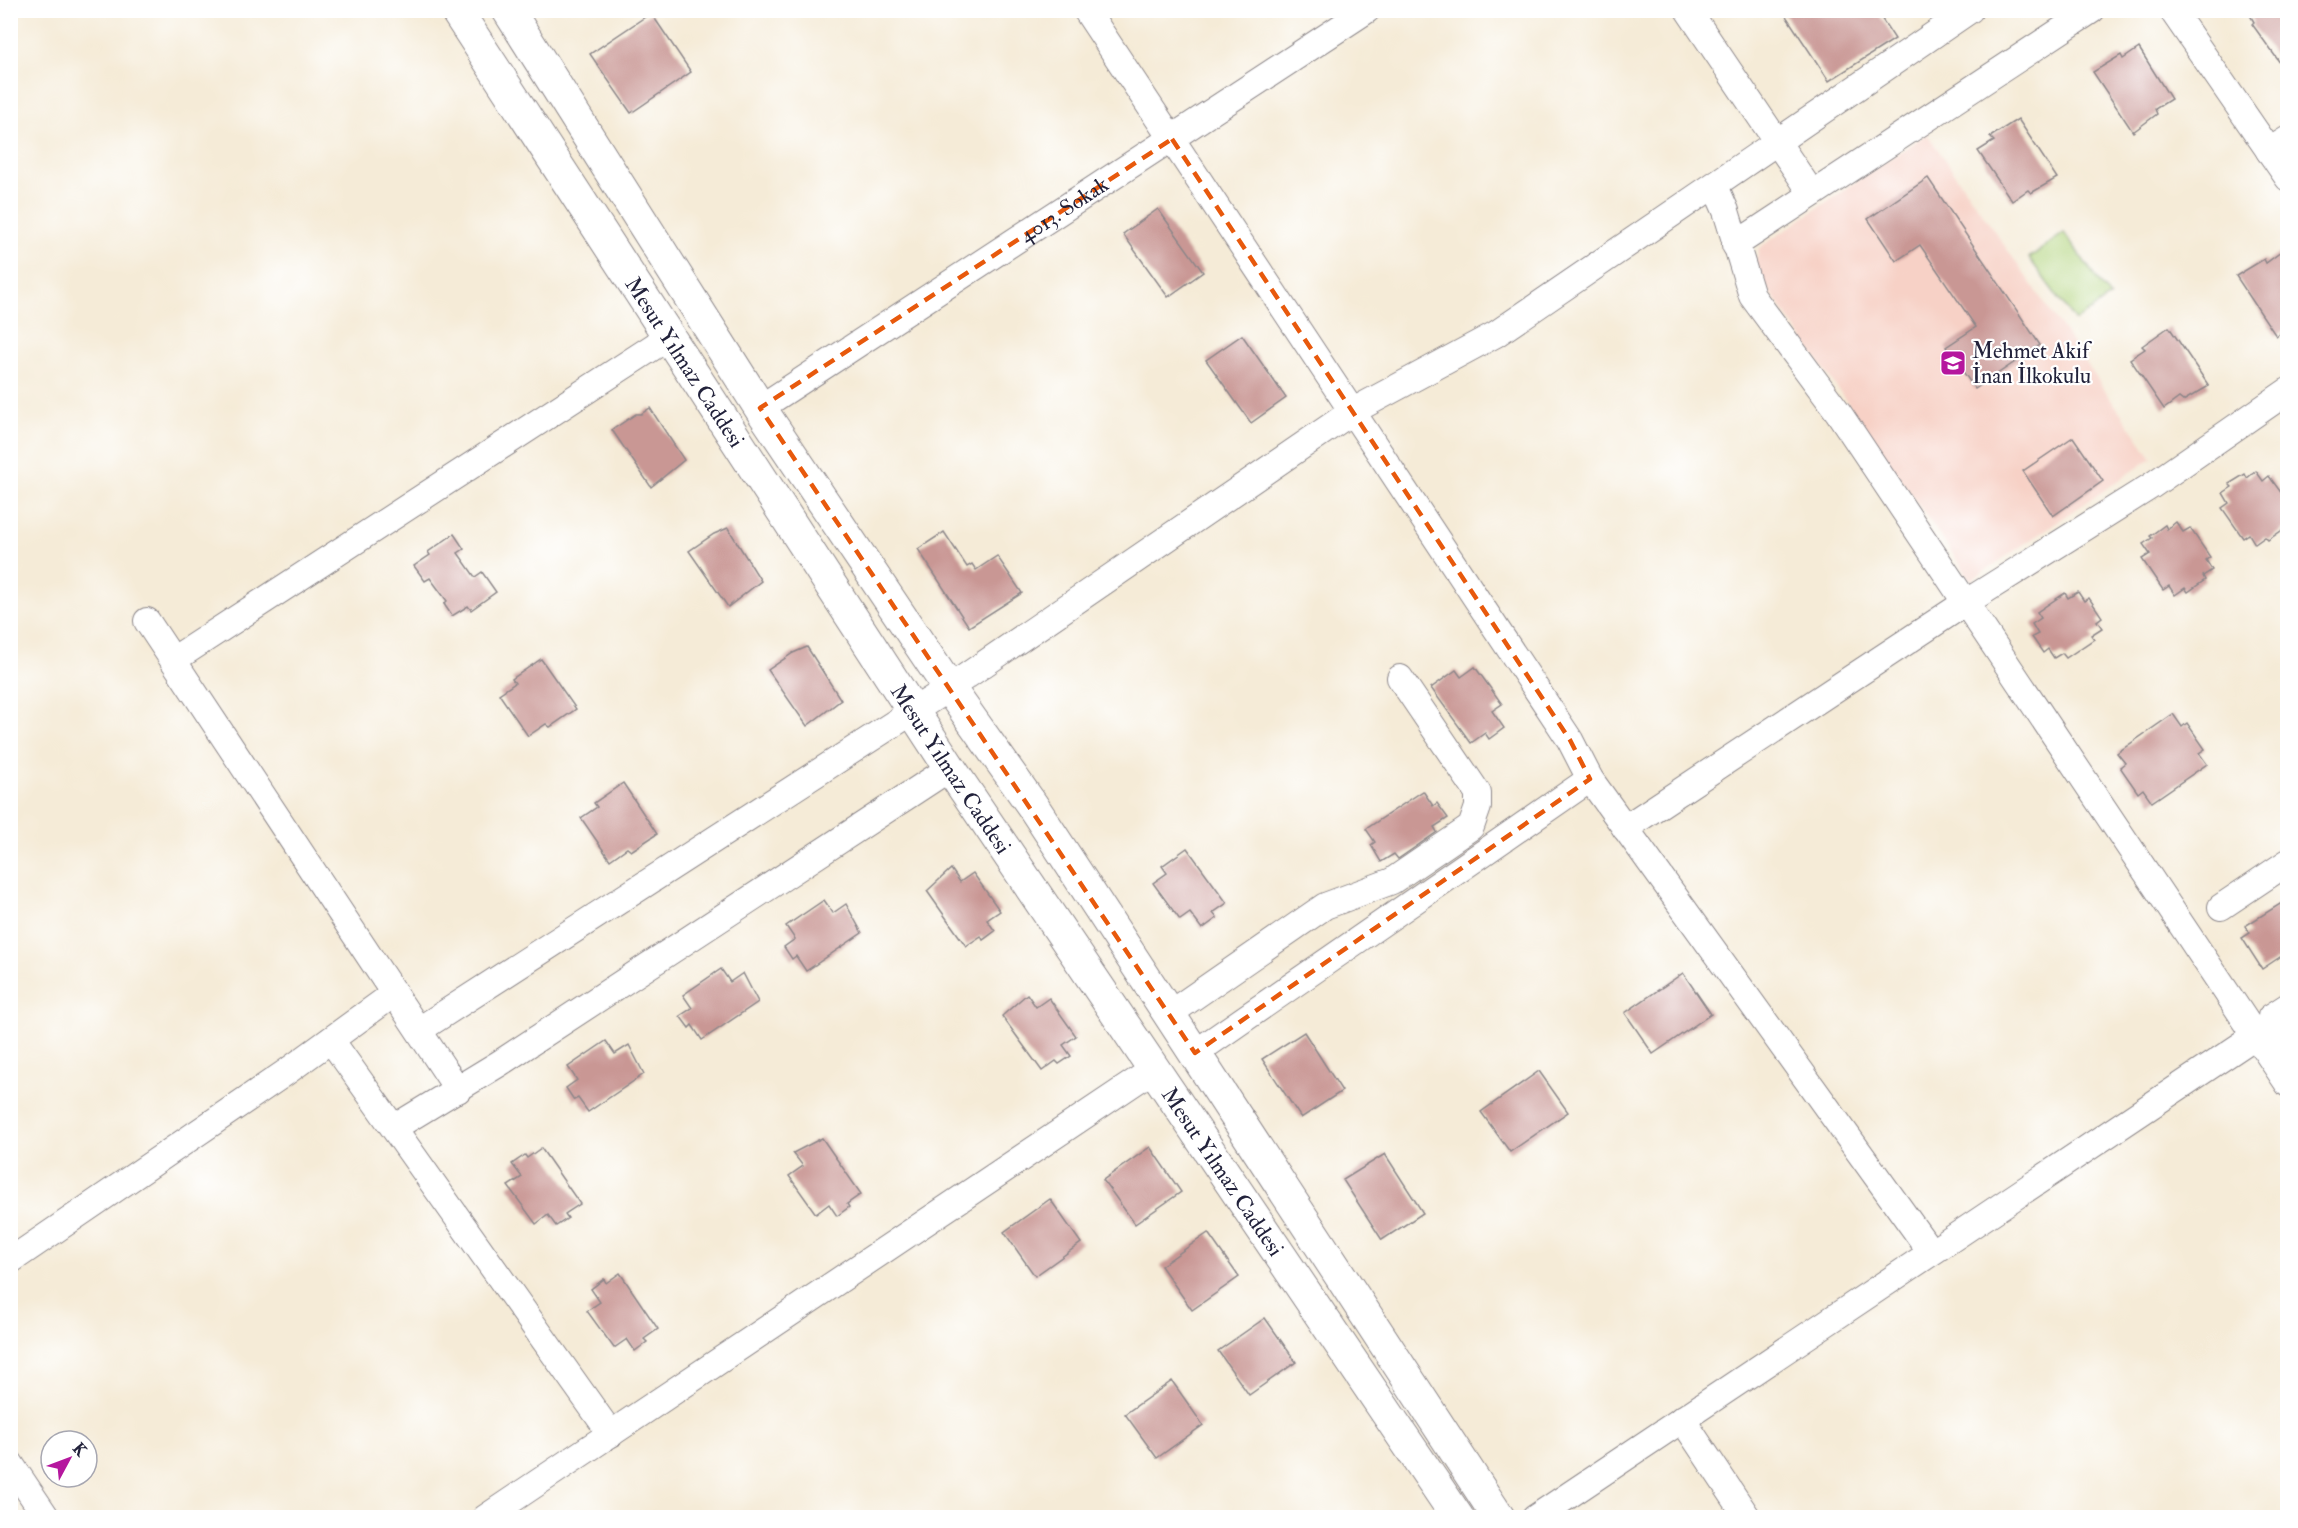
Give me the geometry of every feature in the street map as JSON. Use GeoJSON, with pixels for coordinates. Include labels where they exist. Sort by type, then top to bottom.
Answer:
{"type":"FeatureCollection","features":[{"type":"Feature","properties":{"kind":"main road","name":"Mesut Yılmaz Caddesi"},"geometry":{"type":"LineString","coordinates":[[456,10],[950,768],[1458,1518]]}},
{"type":"Feature","properties":{"kind":"main road","name":"Mesut Yılmaz Caddesi"},"geometry":{"type":"LineString","coordinates":[[508,10],[760,408],[949,688],[1032,805],[1499,1518]]}},
{"type":"Feature","properties":{"kind":"street"},"geometry":{"type":"LineString","coordinates":[[1086,10],[1563,730],[1590,779],[1931,1252]]}},
{"type":"Feature","properties":{"kind":"street","name":"4013. Sokak"},"geometry":{"type":"LineString","coordinates":[[760,408],[1367,10]]}},
{"type":"Feature","properties":{"kind":"street"},"geometry":{"type":"LineString","coordinates":[[1688,10],[1811,192]]}},
{"type":"Feature","properties":{"kind":"street"},"geometry":{"type":"LineString","coordinates":[[419,1030],[913,709],[949,688],[1353,411],[1496,334],[1970,10]]}},
{"type":"Feature","properties":{"kind":"street"},"geometry":{"type":"LineString","coordinates":[[1735,245],[1811,192],[1968,93],[2092,10]]}},
{"type":"Feature","properties":{"kind":"street"},"geometry":{"type":"LineString","coordinates":[[2172,10],[2278,145],[2288,178]]}},
{"type":"Feature","properties":{"kind":"street"},"geometry":{"type":"LineString","coordinates":[[1715,186],[1726,211],[1752,296],[1838,412],[2288,1084]]}},
{"type":"Feature","properties":{"kind":"street"},"geometry":{"type":"LineString","coordinates":[[173,660],[670,336]]}},
{"type":"Feature","properties":{"kind":"street"},"geometry":{"type":"LineString","coordinates":[[1625,828],[1965,603],[2151,486],[2288,392]]}},
{"type":"Feature","properties":{"kind":"street"},"geometry":{"type":"LineString","coordinates":[[147,621],[458,1090]]}},
{"type":"Feature","properties":{"kind":"street"},"geometry":{"type":"LineString","coordinates":[[1169,1014],[1325,906],[1392,881],[1471,827],[1479,807],[1478,793],[1400,678]]}},
{"type":"Feature","properties":{"kind":"street"},"geometry":{"type":"LineString","coordinates":[[395,1127],[458,1090],[950,768]]}},
{"type":"Feature","properties":{"kind":"street"},"geometry":{"type":"LineString","coordinates":[[1195,1053],[1590,779]]}},
{"type":"Feature","properties":{"kind":"street"},"geometry":{"type":"LineString","coordinates":[[2221,907],[2288,862]]}},
{"type":"Feature","properties":{"kind":"street"},"geometry":{"type":"LineString","coordinates":[[10,1261],[331,1040],[395,993]]}},
{"type":"Feature","properties":{"kind":"street"},"geometry":{"type":"LineString","coordinates":[[2288,1006],[2271,1017],[2270,1023],[2273,1034],[2288,1042]]}},
{"type":"Feature","properties":{"kind":"street"},"geometry":{"type":"LineString","coordinates":[[1535,1518],[2255,1036]]}},
{"type":"Feature","properties":{"kind":"street"},"geometry":{"type":"LineString","coordinates":[[331,1040],[395,1127],[610,1434]]}},
{"type":"Feature","properties":{"kind":"street"},"geometry":{"type":"LineString","coordinates":[[485,1518],[1154,1069]]}},
{"type":"Feature","properties":{"kind":"street"},"geometry":{"type":"LineString","coordinates":[[1682,1419],[1748,1518]]}},
{"type":"Feature","properties":{"kind":"street"},"geometry":{"type":"LineString","coordinates":[[10,1463],[47,1518]]}},
{"type":"Feature","properties":{"kind":"highlighted area"},"geometry":{"type":"Polygon","coordinates":[[[1172,139],[1570,740],[1590,779],[1195,1053],[760,408],[1172,139]]]}},
{"type":"Feature","properties":{"kind":"shaded area","name":"Mehmet Akif İnan İlkokulu"},"geometry":{"type":"Polygon","coordinates":[[[1927,134],[2152,458],[1971,580],[1754,269],[1759,248],[1927,134]]]}},
{"type":"Feature","properties":{"kind":"green space"},"geometry":{"type":"Polygon","coordinates":[[[2064,233],[2110,297],[2075,321],[2029,258],[2064,233]]]}},
{"type":"Feature","properties":{"kind":"building"},"geometry":{"type":"Polygon","coordinates":[[[1782,10],[1876,10],[1895,39],[1829,81],[1782,10]]]}},
{"type":"Feature","properties":{"kind":"building"},"geometry":{"type":"Polygon","coordinates":[[[2247,10],[2288,10],[2288,74],[2252,24],[2254,22],[2247,10]]]}},
{"type":"Feature","properties":{"kind":"building"},"geometry":{"type":"Polygon","coordinates":[[[651,13],[691,72],[631,113],[590,54],[651,13]]]}},
{"type":"Feature","properties":{"kind":"building"},"geometry":{"type":"Polygon","coordinates":[[[2139,48],[2171,99],[2155,109],[2157,114],[2133,132],[2093,72],[2121,55],[2123,59],[2139,48]]]}},
{"type":"Feature","properties":{"kind":"building"},"geometry":{"type":"Polygon","coordinates":[[[2018,119],[2057,178],[2031,193],[2028,190],[2012,201],[1978,151],[1994,141],[1990,137],[2018,119]]]}},
{"type":"Feature","properties":{"kind":"building"},"geometry":{"type":"Polygon","coordinates":[[[1928,178],[2040,345],[1975,389],[1946,347],[1976,327],[1920,245],[1896,261],[1868,219],[1928,178]]]}},
{"type":"Feature","properties":{"kind":"building"},"geometry":{"type":"Polygon","coordinates":[[[1158,209],[1203,272],[1168,297],[1123,234],[1158,209]]]}},
{"type":"Feature","properties":{"kind":"building"},"geometry":{"type":"Polygon","coordinates":[[[2281,252],[2288,262],[2288,327],[2276,336],[2236,276],[2264,259],[2266,263],[2281,252]]]}},
{"type":"Feature","properties":{"kind":"building"},"geometry":{"type":"Polygon","coordinates":[[[2169,327],[2209,386],[2183,401],[2179,398],[2164,409],[2130,359],[2145,349],[2142,346],[2169,327]]]}},
{"type":"Feature","properties":{"kind":"building"},"geometry":{"type":"Polygon","coordinates":[[[1242,335],[1286,398],[1251,423],[1206,360],[1242,335]]]}},
{"type":"Feature","properties":{"kind":"building"},"geometry":{"type":"Polygon","coordinates":[[[650,408],[684,460],[651,487],[612,430],[636,414],[641,414],[650,408]]]}},
{"type":"Feature","properties":{"kind":"building"},"geometry":{"type":"Polygon","coordinates":[[[2073,437],[2103,481],[2053,516],[2023,471],[2073,437]]]}},
{"type":"Feature","properties":{"kind":"building"},"geometry":{"type":"Polygon","coordinates":[[[2256,471],[2263,481],[2269,476],[2288,502],[2288,526],[2268,540],[2265,537],[2255,544],[2249,534],[2243,538],[2222,508],[2229,503],[2223,493],[2232,487],[2229,484],[2245,474],[2247,478],[2256,471]]]}},
{"type":"Feature","properties":{"kind":"building"},"geometry":{"type":"Polygon","coordinates":[[[2176,522],[2183,532],[2190,528],[2210,557],[2206,560],[2212,570],[2203,576],[2205,580],[2188,592],[2185,588],[2175,595],[2169,586],[2163,590],[2142,559],[2150,554],[2143,544],[2152,538],[2150,536],[2165,525],[2167,529],[2176,522]]]}},
{"type":"Feature","properties":{"kind":"building"},"geometry":{"type":"Polygon","coordinates":[[[728,528],[761,581],[728,607],[689,551],[714,534],[728,528]]]}},
{"type":"Feature","properties":{"kind":"building"},"geometry":{"type":"Polygon","coordinates":[[[944,532],[967,567],[972,564],[976,570],[997,556],[1022,593],[969,627],[918,549],[944,532]]]}},
{"type":"Feature","properties":{"kind":"building"},"geometry":{"type":"Polygon","coordinates":[[[454,534],[464,549],[458,553],[475,577],[482,572],[496,592],[471,610],[468,606],[452,616],[444,604],[447,601],[430,578],[425,581],[414,566],[430,555],[428,552],[454,534]]]}},
{"type":"Feature","properties":{"kind":"building"},"geometry":{"type":"Polygon","coordinates":[[[2078,592],[2084,601],[2089,598],[2102,617],[2097,621],[2102,628],[2091,635],[2094,639],[2066,658],[2062,653],[2054,658],[2048,649],[2043,653],[2032,637],[2038,634],[2032,624],[2041,618],[2037,612],[2065,593],[2068,598],[2078,592]]]}},
{"type":"Feature","properties":{"kind":"building"},"geometry":{"type":"Polygon","coordinates":[[[807,647],[841,700],[807,726],[768,670],[793,653],[807,647]]]}},
{"type":"Feature","properties":{"kind":"building"},"geometry":{"type":"Polygon","coordinates":[[[541,659],[576,709],[550,727],[546,724],[528,736],[499,694],[515,683],[512,679],[541,659]]]}},
{"type":"Feature","properties":{"kind":"building"},"geometry":{"type":"Polygon","coordinates":[[[1475,667],[1502,704],[1492,711],[1504,728],[1489,739],[1485,733],[1471,743],[1431,688],[1456,670],[1461,677],[1475,667]]]}},
{"type":"Feature","properties":{"kind":"building"},"geometry":{"type":"Polygon","coordinates":[[[2173,714],[2182,727],[2187,723],[2205,749],[2199,753],[2207,764],[2152,802],[2143,789],[2138,793],[2120,767],[2125,763],[2117,753],[2173,714]]]}},
{"type":"Feature","properties":{"kind":"building"},"geometry":{"type":"Polygon","coordinates":[[[623,783],[657,834],[631,851],[627,848],[610,860],[581,818],[597,807],[594,803],[623,783]]]}},
{"type":"Feature","properties":{"kind":"building"},"geometry":{"type":"Polygon","coordinates":[[[1423,791],[1433,806],[1437,803],[1448,818],[1434,827],[1437,832],[1398,859],[1394,854],[1381,862],[1371,845],[1375,842],[1366,829],[1423,791]]]}},
{"type":"Feature","properties":{"kind":"building"},"geometry":{"type":"Polygon","coordinates":[[[1187,848],[1227,903],[1213,913],[1217,918],[1202,929],[1190,913],[1180,920],[1153,883],[1167,873],[1162,866],[1187,848]]]}},
{"type":"Feature","properties":{"kind":"building"},"geometry":{"type":"Polygon","coordinates":[[[951,869],[960,882],[973,873],[1000,911],[987,920],[995,931],[983,940],[981,936],[966,946],[927,891],[951,869]]]}},
{"type":"Feature","properties":{"kind":"building"},"geometry":{"type":"Polygon","coordinates":[[[2288,899],[2288,948],[2281,953],[2283,955],[2262,969],[2242,938],[2250,933],[2245,926],[2288,899]]]}},
{"type":"Feature","properties":{"kind":"building"},"geometry":{"type":"Polygon","coordinates":[[[824,900],[833,913],[846,904],[862,933],[806,971],[796,956],[792,959],[784,947],[795,939],[786,926],[824,900]]]}},
{"type":"Feature","properties":{"kind":"building"},"geometry":{"type":"Polygon","coordinates":[[[721,969],[730,982],[743,973],[758,1002],[702,1040],[692,1025],[689,1028],[680,1016],[692,1008],[683,995],[721,969]]]}},
{"type":"Feature","properties":{"kind":"building"},"geometry":{"type":"Polygon","coordinates":[[[1683,973],[1711,1014],[1653,1054],[1625,1013],[1683,973]]]}},
{"type":"Feature","properties":{"kind":"building"},"geometry":{"type":"Polygon","coordinates":[[[1027,994],[1036,1007],[1049,998],[1076,1036],[1063,1045],[1071,1056],[1059,1064],[1056,1061],[1042,1071],[1002,1016],[1027,994]]]}},
{"type":"Feature","properties":{"kind":"building"},"geometry":{"type":"Polygon","coordinates":[[[1304,1032],[1342,1091],[1301,1118],[1262,1059],[1304,1032]]]}},
{"type":"Feature","properties":{"kind":"building"},"geometry":{"type":"Polygon","coordinates":[[[606,1041],[615,1054],[629,1045],[644,1074],[588,1112],[578,1098],[574,1100],[566,1088],[577,1080],[568,1067],[606,1041]]]}},
{"type":"Feature","properties":{"kind":"building"},"geometry":{"type":"Polygon","coordinates":[[[1539,1071],[1568,1112],[1510,1152],[1481,1112],[1539,1071]]]}},
{"type":"Feature","properties":{"kind":"building"},"geometry":{"type":"Polygon","coordinates":[[[822,1138],[861,1194],[847,1204],[849,1207],[837,1216],[829,1204],[816,1214],[789,1176],[803,1166],[793,1153],[822,1138]]]}},
{"type":"Feature","properties":{"kind":"building"},"geometry":{"type":"Polygon","coordinates":[[[1150,1147],[1181,1192],[1135,1224],[1103,1180],[1150,1147]]]}},
{"type":"Feature","properties":{"kind":"building"},"geometry":{"type":"Polygon","coordinates":[[[541,1148],[580,1204],[565,1214],[568,1218],[556,1226],[548,1215],[536,1224],[508,1186],[522,1177],[512,1164],[525,1155],[527,1158],[541,1148]]]}},
{"type":"Feature","properties":{"kind":"building"},"geometry":{"type":"Polygon","coordinates":[[[1385,1154],[1423,1213],[1382,1240],[1343,1180],[1385,1154]]]}},
{"type":"Feature","properties":{"kind":"building"},"geometry":{"type":"Polygon","coordinates":[[[1050,1199],[1081,1243],[1035,1276],[1004,1232],[1050,1199]]]}},
{"type":"Feature","properties":{"kind":"building"},"geometry":{"type":"Polygon","coordinates":[[[1208,1233],[1239,1277],[1192,1310],[1161,1266],[1208,1233]]]}},
{"type":"Feature","properties":{"kind":"building"},"geometry":{"type":"Polygon","coordinates":[[[620,1273],[658,1329],[644,1339],[647,1342],[635,1351],[627,1339],[614,1348],[587,1311],[600,1302],[591,1289],[604,1279],[606,1283],[620,1273]]]}},
{"type":"Feature","properties":{"kind":"building"},"geometry":{"type":"Polygon","coordinates":[[[1265,1318],[1296,1362],[1249,1395],[1218,1351],[1265,1318]]]}},
{"type":"Feature","properties":{"kind":"building"},"geometry":{"type":"Polygon","coordinates":[[[1172,1381],[1203,1425],[1157,1458],[1125,1414],[1172,1381]]]}},
{"type":"Feature","properties":{"kind":"place","name":"Mehmet Akif İnan İlkokulu"},"geometry":{"type":"Point","coordinates":[1953,363]}}]}
